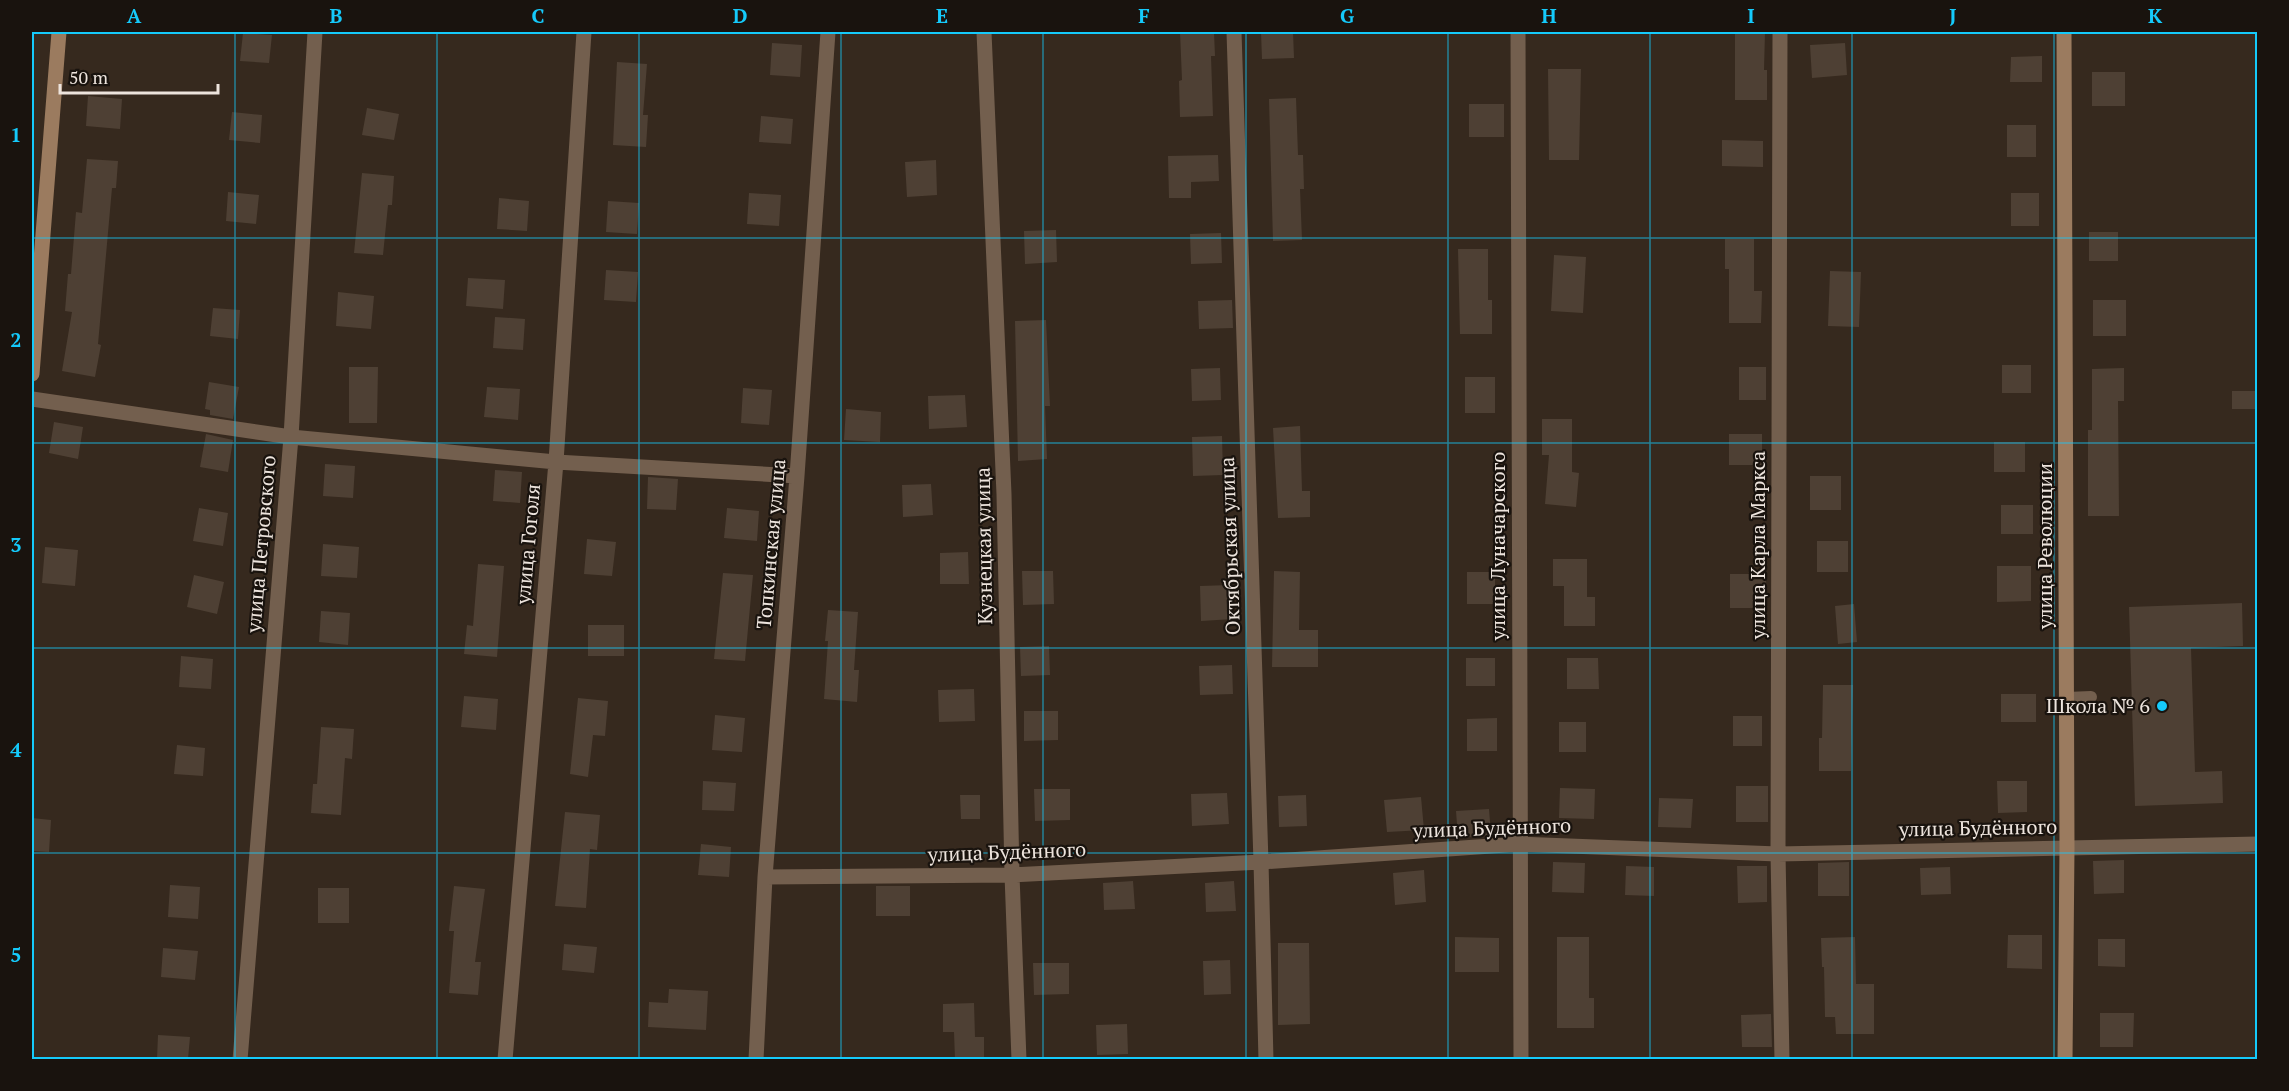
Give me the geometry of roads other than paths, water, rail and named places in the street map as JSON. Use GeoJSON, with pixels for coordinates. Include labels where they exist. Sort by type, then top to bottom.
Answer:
{"type":"FeatureCollection","features":[{"type":"Feature","properties":{"kind":"street"},"geometry":{"type":"LineString","coordinates":[[32,374],[59,32]]}},
{"type":"Feature","properties":{"kind":"street","name":"улица Петровского"},"geometry":{"type":"LineString","coordinates":[[240,1059],[291,437],[315,32]]}},
{"type":"Feature","properties":{"kind":"street","name":"улица Гоголя"},"geometry":{"type":"LineString","coordinates":[[505,1059],[556,462],[584,32]]}},
{"type":"Feature","properties":{"kind":"street","name":"Топкинская улица"},"geometry":{"type":"LineString","coordinates":[[756,1059],[765,877],[797,476],[828,32]]}},
{"type":"Feature","properties":{"kind":"street","name":"Кузнецкая улица"},"geometry":{"type":"LineString","coordinates":[[984,32],[1004,494],[1012,875],[1019,1059]]}},
{"type":"Feature","properties":{"kind":"street","name":"Октябрьская улица"},"geometry":{"type":"LineString","coordinates":[[1234,32],[1266,1059]]}},
{"type":"Feature","properties":{"kind":"street","name":"улица Луначарского"},"geometry":{"type":"LineString","coordinates":[[1518,32],[1521,1059]]}},
{"type":"Feature","properties":{"kind":"street","name":"улица Карла Маркса"},"geometry":{"type":"LineString","coordinates":[[1780,32],[1778,854],[1782,1059]]}},
{"type":"Feature","properties":{"kind":"street","name":"улица Революции"},"geometry":{"type":"LineString","coordinates":[[2064,32],[2067,698],[2065,1059]]}},
{"type":"Feature","properties":{"kind":"street"},"geometry":{"type":"LineString","coordinates":[[32,399],[291,437],[556,462],[797,476]]}},
{"type":"Feature","properties":{"kind":"street","name":"улица Будённого"},"geometry":{"type":"LineString","coordinates":[[765,877],[1012,875],[1261,862],[1520,844],[1778,854],[2258,844]]}},
{"type":"Feature","properties":{"kind":"lane"},"geometry":{"type":"LineString","coordinates":[[2067,698],[2091,697]]}},
{"type":"Feature","properties":{"kind":"place","name":"Школа № 6"},"geometry":{"type":"Point","coordinates":[2162,706]}}]}
